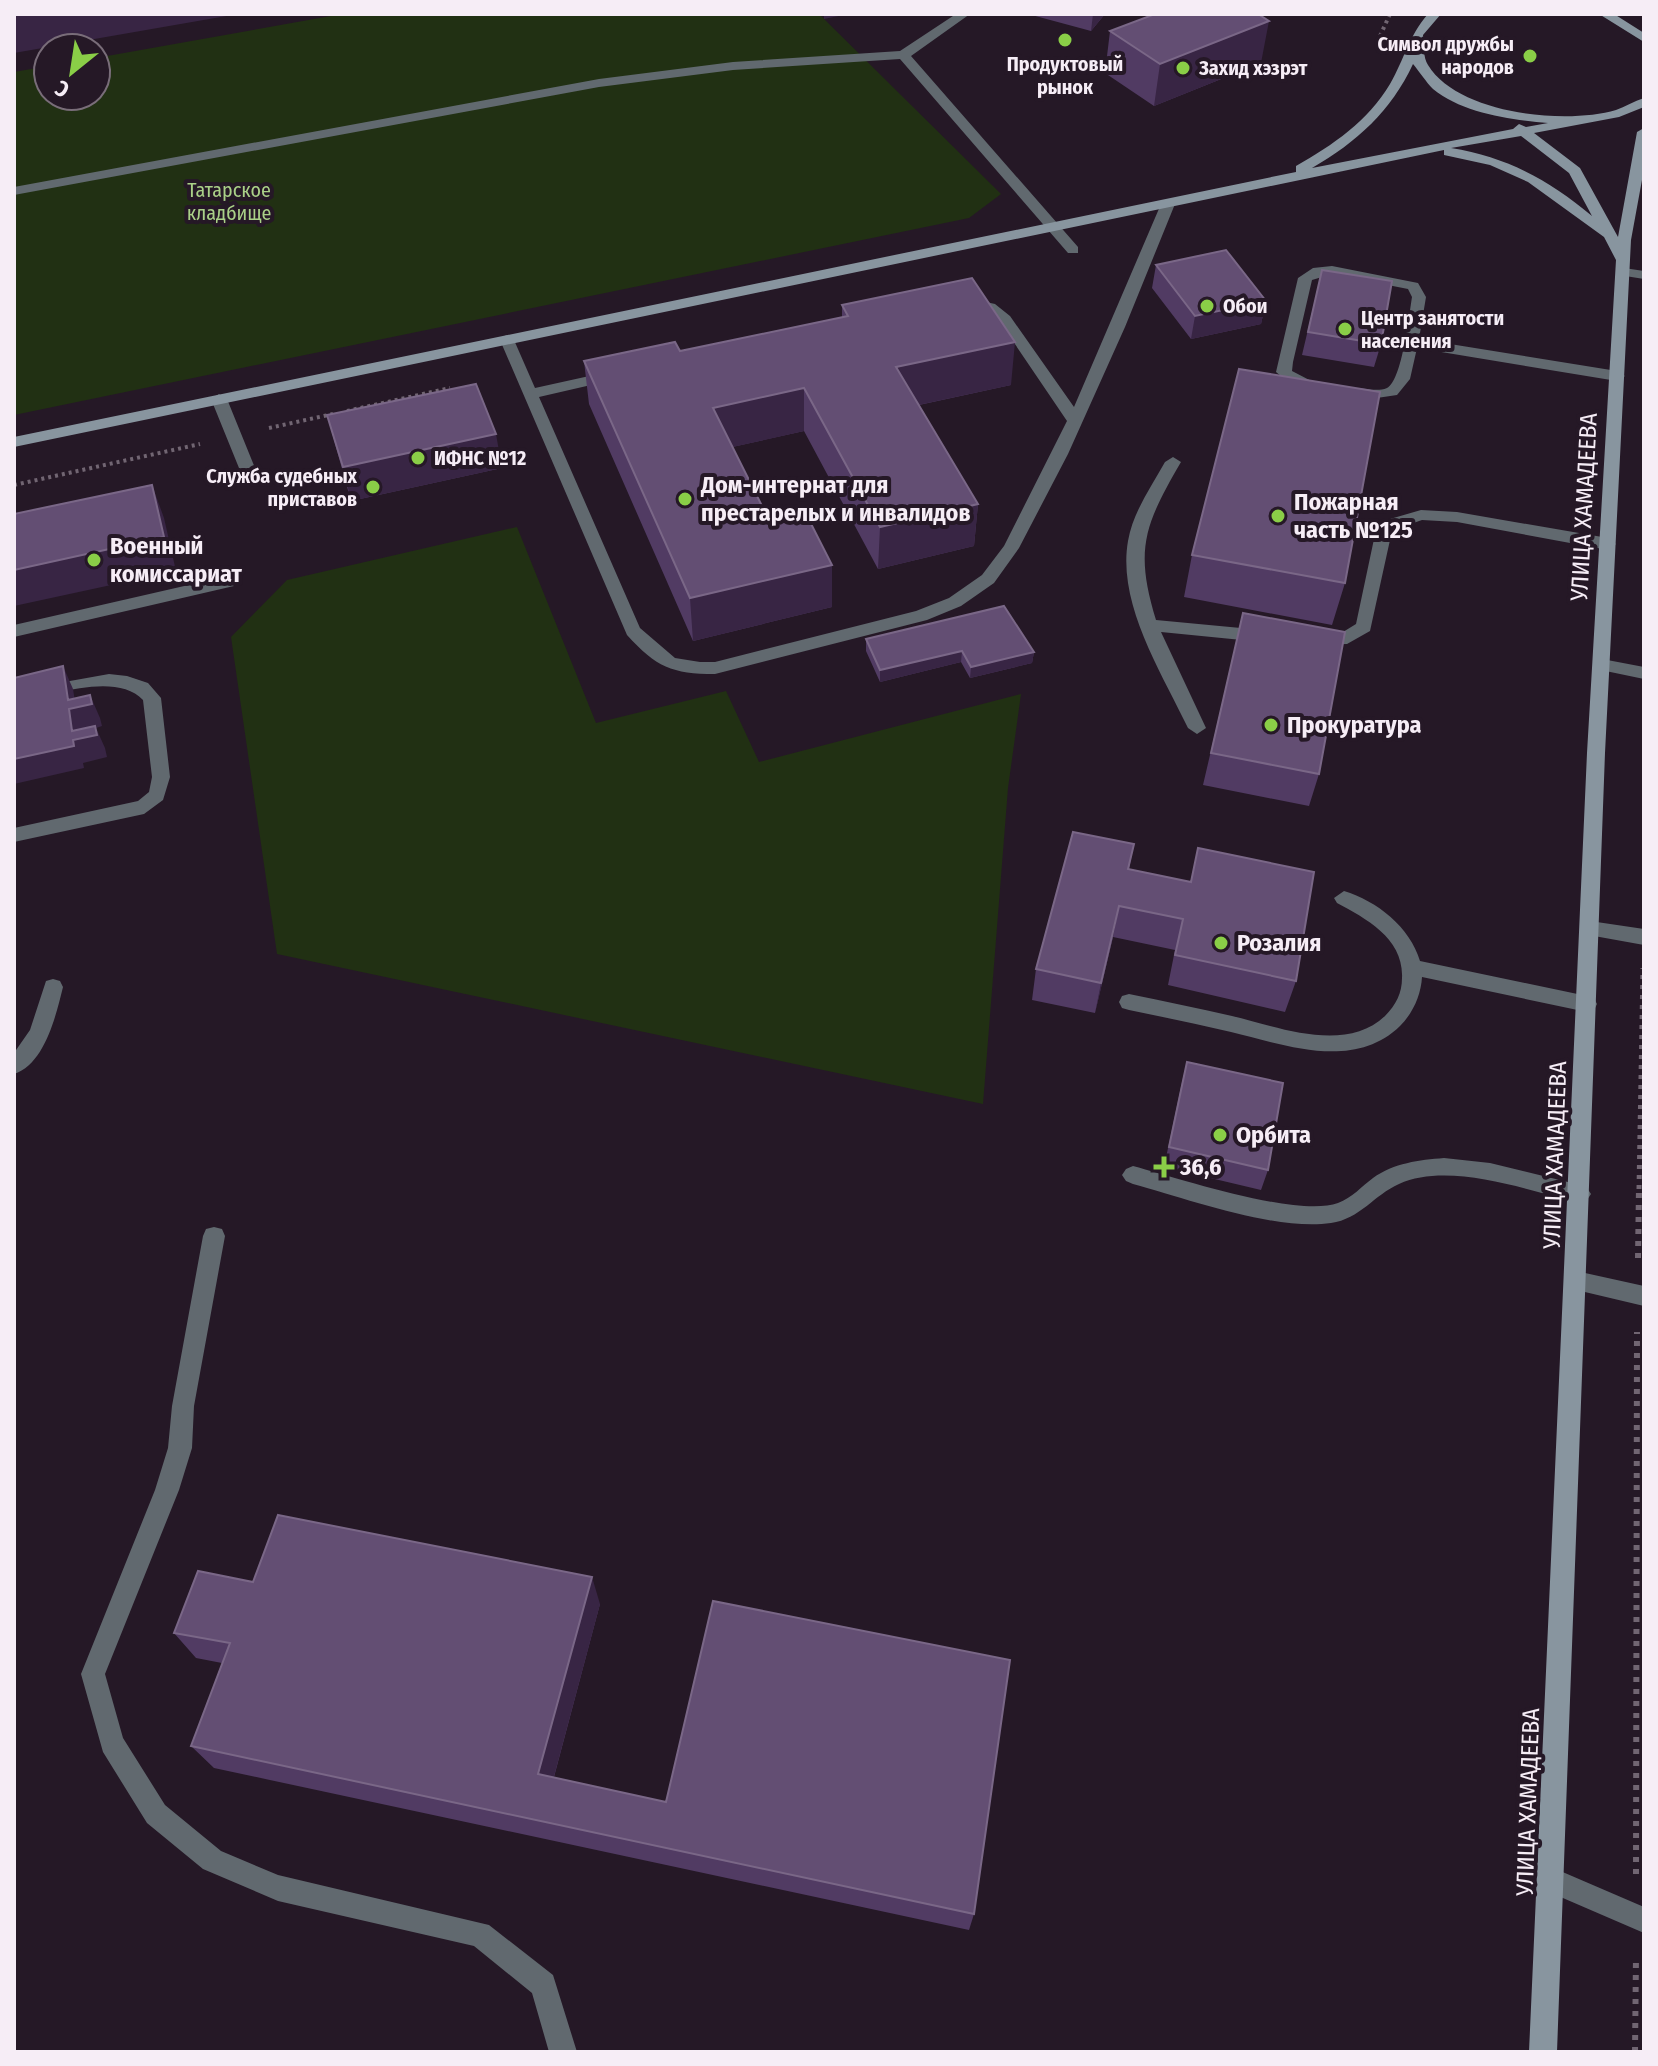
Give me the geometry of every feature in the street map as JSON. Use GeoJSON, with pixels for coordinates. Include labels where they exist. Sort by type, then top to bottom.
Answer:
{"type":"FeatureCollection","features":[{"type":"Feature","properties":{"kind":"street"},"geometry":{"type":"LineString","coordinates":[[1279,181],[1351,139],[1376,116],[1408,63],[1421,28],[1435,14]]}},
{"type":"Feature","properties":{"kind":"street"},"geometry":{"type":"LineString","coordinates":[[1605,14],[1644,38]]}},
{"type":"Feature","properties":{"kind":"street"},"geometry":{"type":"LineString","coordinates":[[1416,42],[1421,64],[1455,95],[1526,132],[1575,171],[1595,203],[1607,235],[1630,269]]}},
{"type":"Feature","properties":{"kind":"street"},"geometry":{"type":"LineString","coordinates":[[1455,95],[1511,116],[1575,122]]}},
{"type":"Feature","properties":{"kind":"street"},"geometry":{"type":"LineString","coordinates":[[14,442],[1425,149],[1620,114],[1644,102]]}},
{"type":"Feature","properties":{"kind":"street","name":"УЛИЦА ХАМАДЕЕВА"},"geometry":{"type":"LineString","coordinates":[[1543,2052],[1608,544],[1617,376],[1644,132]]}},
{"type":"Feature","properties":{"kind":"street"},"geometry":{"type":"LineString","coordinates":[[1425,149],[1477,155],[1516,168],[1553,189],[1607,235]]}},
{"type":"Feature","properties":{"kind":"lane"},"geometry":{"type":"LineString","coordinates":[[14,191],[599,83],[733,66],[903,55],[964,14]]}},
{"type":"Feature","properties":{"kind":"lane"},"geometry":{"type":"LineString","coordinates":[[903,55],[1073,250]]}},
{"type":"Feature","properties":{"kind":"lane"},"geometry":{"type":"LineString","coordinates":[[507,340],[633,631],[659,660],[685,668],[730,665],[921,616],[955,602],[988,579],[1011,548],[1075,421],[1168,204]]}},
{"type":"Feature","properties":{"kind":"lane"},"geometry":{"type":"LineString","coordinates":[[1332,270],[1413,286],[1419,297],[1411,342],[1404,383],[1397,390],[1372,395],[1298,383],[1284,372],[1305,278],[1310,273],[1332,270]]}},
{"type":"Feature","properties":{"kind":"lane"},"geometry":{"type":"LineString","coordinates":[[945,303],[971,302],[990,307],[1005,319],[1075,421]]}},
{"type":"Feature","properties":{"kind":"lane"},"geometry":{"type":"LineString","coordinates":[[1411,342],[1617,376]]}},
{"type":"Feature","properties":{"kind":"lane"},"geometry":{"type":"LineString","coordinates":[[530,394],[622,374]]}},
{"type":"Feature","properties":{"kind":"lane"},"geometry":{"type":"LineString","coordinates":[[219,399],[247,468]]}},
{"type":"Feature","properties":{"kind":"lane"},"geometry":{"type":"LineString","coordinates":[[1173,462],[1140,520],[1134,557],[1138,594],[1149,625],[1197,728]]}},
{"type":"Feature","properties":{"kind":"lane"},"geometry":{"type":"LineString","coordinates":[[1149,625],[1324,642],[1347,638],[1364,627],[1382,539],[1396,523],[1421,515],[1457,517],[1608,544]]}},
{"type":"Feature","properties":{"kind":"lane"},"geometry":{"type":"LineString","coordinates":[[14,631],[228,582]]}},
{"type":"Feature","properties":{"kind":"lane"},"geometry":{"type":"LineString","coordinates":[[1602,665],[1644,673]]}},
{"type":"Feature","properties":{"kind":"lane"},"geometry":{"type":"LineString","coordinates":[[14,697],[113,679],[132,681],[146,687],[152,698],[161,777],[157,795],[144,807],[14,835]]}},
{"type":"Feature","properties":{"kind":"lane"},"geometry":{"type":"LineString","coordinates":[[1129,1002],[1317,1043],[1359,1041],[1391,1025],[1411,997],[1413,967],[1402,941],[1372,912],[1344,898]]}},
{"type":"Feature","properties":{"kind":"lane"},"geometry":{"type":"LineString","coordinates":[[1590,929],[1644,937]]}},
{"type":"Feature","properties":{"kind":"lane"},"geometry":{"type":"LineString","coordinates":[[1413,967],[1587,1004]]}},
{"type":"Feature","properties":{"kind":"lane"},"geometry":{"type":"LineString","coordinates":[[14,1066],[27,1053],[46,1020],[53,987]]}},
{"type":"Feature","properties":{"kind":"lane"},"geometry":{"type":"LineString","coordinates":[[1133,1175],[1303,1215],[1333,1214],[1358,1204],[1376,1187],[1396,1175],[1427,1167],[1466,1168],[1580,1194]]}},
{"type":"Feature","properties":{"kind":"lane"},"geometry":{"type":"LineString","coordinates":[[214,1236],[183,1406],[180,1448],[167,1490],[93,1674],[112,1743],[156,1814],[212,1860],[278,1888],[480,1934],[543,1985],[563,2052]]}},
{"type":"Feature","properties":{"kind":"lane"},"geometry":{"type":"LineString","coordinates":[[1576,1281],[1641,1295]]}},
{"type":"Feature","properties":{"kind":"lane"},"geometry":{"type":"LineString","coordinates":[[1551,1880],[1640,1918]]}},
{"type":"Feature","properties":{"kind":"path"},"geometry":{"type":"LineString","coordinates":[[1635,2052],[1640,1918],[1644,937]]}},
{"type":"Feature","properties":{"kind":"green space","name":"Татарское кладбище"},"geometry":{"type":"Polygon","coordinates":[[[342,14],[819,14],[1001,194],[969,218],[14,415],[14,72],[32,69],[32,112],[112,112],[112,55],[342,14]]]}},
{"type":"Feature","properties":{"kind":"green space"},"geometry":{"type":"Polygon","coordinates":[[[517,527],[596,723],[726,691],[759,762],[1021,694],[1008,788],[983,1104],[277,954],[231,637],[287,580],[517,527]]]}},
{"type":"Feature","properties":{"kind":"building"},"geometry":{"type":"Polygon","coordinates":[[[1155,14],[1258,14],[1269,21],[1160,64],[1110,31],[1155,14]]]}},
{"type":"Feature","properties":{"kind":"building"},"geometry":{"type":"Polygon","coordinates":[[[1226,250],[1266,301],[1195,316],[1156,265],[1226,250]]]}},
{"type":"Feature","properties":{"kind":"building"},"geometry":{"type":"Polygon","coordinates":[[[1322,270],[1392,281],[1381,344],[1308,332],[1322,270]]]}},
{"type":"Feature","properties":{"kind":"building","name":"Дом-интернат для престарелых и инвалидов"},"geometry":{"type":"Polygon","coordinates":[[[972,278],[1015,342],[896,367],[978,504],[880,527],[804,388],[713,408],[768,518],[804,510],[832,565],[690,598],[584,361],[675,342],[680,351],[848,316],[842,305],[972,278]]]}},
{"type":"Feature","properties":{"kind":"building","name":"Пожарная часть №125"},"geometry":{"type":"Polygon","coordinates":[[[1239,369],[1380,392],[1345,583],[1192,555],[1239,369]]]}},
{"type":"Feature","properties":{"kind":"building"},"geometry":{"type":"Polygon","coordinates":[[[476,384],[496,434],[343,467],[327,415],[476,384]]]}},
{"type":"Feature","properties":{"kind":"building"},"geometry":{"type":"Polygon","coordinates":[[[152,485],[164,537],[14,570],[14,514],[152,485]]]}},
{"type":"Feature","properties":{"kind":"building"},"geometry":{"type":"Polygon","coordinates":[[[1004,606],[1034,652],[971,667],[962,651],[880,670],[866,639],[1004,606]]]}},
{"type":"Feature","properties":{"kind":"building","name":"Прокуратура"},"geometry":{"type":"Polygon","coordinates":[[[1243,613],[1345,632],[1319,774],[1211,753],[1243,613]]]}},
{"type":"Feature","properties":{"kind":"building"},"geometry":{"type":"Polygon","coordinates":[[[63,666],[68,700],[90,695],[92,704],[69,709],[72,731],[95,726],[97,735],[73,740],[74,746],[14,759],[14,678],[63,666]]]}},
{"type":"Feature","properties":{"kind":"building","name":"Розалия"},"geometry":{"type":"Polygon","coordinates":[[[1073,832],[1134,844],[1128,869],[1191,882],[1198,848],[1314,872],[1296,981],[1175,955],[1183,919],[1119,906],[1101,983],[1036,969],[1073,832]]]}},
{"type":"Feature","properties":{"kind":"building","name":"Орбита"},"geometry":{"type":"Polygon","coordinates":[[[1187,1062],[1283,1083],[1268,1170],[1169,1147],[1187,1062]]]}},
{"type":"Feature","properties":{"kind":"building"},"geometry":{"type":"Polygon","coordinates":[[[278,1515],[592,1577],[538,1774],[666,1802],[713,1601],[1010,1660],[974,1914],[191,1746],[230,1643],[174,1633],[198,1571],[253,1582],[278,1515]]]}},
{"type":"Feature","properties":{"kind":"place","name":"Продуктовый рынок"},"geometry":{"type":"Point","coordinates":[1065,40]}},
{"type":"Feature","properties":{"kind":"place","name":"Символ дружбы народов"},"geometry":{"type":"Point","coordinates":[1530,56]}},
{"type":"Feature","properties":{"kind":"place","name":"Захид хэзрэт"},"geometry":{"type":"Point","coordinates":[1183,68]}},
{"type":"Feature","properties":{"kind":"place","name":"Обои"},"geometry":{"type":"Point","coordinates":[1207,306]}},
{"type":"Feature","properties":{"kind":"place","name":"Центр занятости населения"},"geometry":{"type":"Point","coordinates":[1345,329]}},
{"type":"Feature","properties":{"kind":"place","name":"ИФНС №12"},"geometry":{"type":"Point","coordinates":[418,458]}},
{"type":"Feature","properties":{"kind":"place","name":"Служба судебных приставов"},"geometry":{"type":"Point","coordinates":[373,487]}},
{"type":"Feature","properties":{"kind":"place","name":"Дом-интернат для престарелых и инвалидов"},"geometry":{"type":"Point","coordinates":[685,499]}},
{"type":"Feature","properties":{"kind":"place","name":"Пожарная часть №125"},"geometry":{"type":"Point","coordinates":[1278,516]}},
{"type":"Feature","properties":{"kind":"place","name":"Военный комиссариат"},"geometry":{"type":"Point","coordinates":[94,560]}},
{"type":"Feature","properties":{"kind":"place","name":"Прокуратура"},"geometry":{"type":"Point","coordinates":[1271,725]}},
{"type":"Feature","properties":{"kind":"place","name":"Розалия"},"geometry":{"type":"Point","coordinates":[1221,943]}},
{"type":"Feature","properties":{"kind":"place","name":"Орбита"},"geometry":{"type":"Point","coordinates":[1220,1135]}},
{"type":"Feature","properties":{"kind":"place","name":"36,6"},"geometry":{"type":"Point","coordinates":[1164,1167]}}]}
